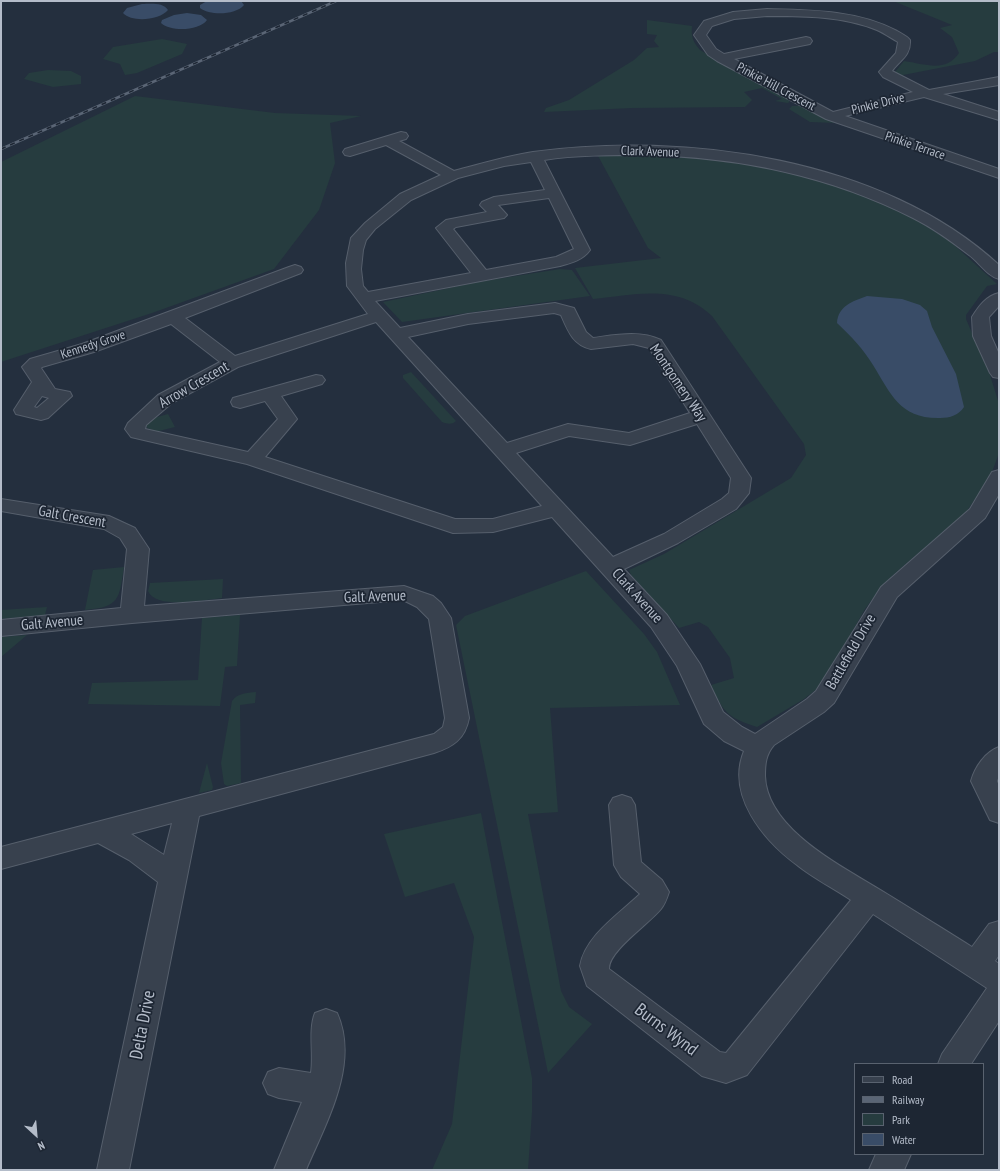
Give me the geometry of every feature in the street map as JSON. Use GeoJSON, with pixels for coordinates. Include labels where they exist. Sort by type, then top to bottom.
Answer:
{"type":"FeatureCollection","features":[{"type":"Feature","properties":{"kind":"street","name":"Pinkie Hill Crescent"},"geometry":{"type":"LineString","coordinates":[[832,116],[722,58],[707,48],[700,39],[701,27],[708,20],[729,11],[774,4],[797,3],[844,10],[872,19],[893,29],[904,40],[904,46],[900,56],[885,72],[927,94]]}},
{"type":"Feature","properties":{"kind":"street","name":"Pinkie Hill Crescent"},"geometry":{"type":"LineString","coordinates":[[722,58],[806,41]]}},
{"type":"Feature","properties":{"kind":"street","name":"Pinkie Drive"},"geometry":{"type":"LineString","coordinates":[[832,116],[940,91],[999,81]]}},
{"type":"Feature","properties":{"kind":"street"},"geometry":{"type":"LineString","coordinates":[[927,94],[999,116]]}},
{"type":"Feature","properties":{"kind":"street","name":"Pinkie Terrace"},"geometry":{"type":"LineString","coordinates":[[832,116],[999,174]]}},
{"type":"Feature","properties":{"kind":"street"},"geometry":{"type":"LineString","coordinates":[[350,152],[405,134]]}},
{"type":"Feature","properties":{"kind":"street"},"geometry":{"type":"LineString","coordinates":[[387,140],[453,176]]}},
{"type":"Feature","properties":{"kind":"street","name":"Clark Avenue"},"geometry":{"type":"LineString","coordinates":[[757,746],[734,734],[714,718],[688,664],[667,631],[610,566],[363,298],[355,286],[354,260],[358,240],[382,213],[410,196],[453,176],[489,165],[535,156],[576,152],[669,152],[717,155],[769,163],[806,171],[882,197],[929,220],[970,249],[999,274]]}},
{"type":"Feature","properties":{"kind":"street"},"geometry":{"type":"LineString","coordinates":[[363,298],[560,261],[574,256],[582,250],[535,156]]}},
{"type":"Feature","properties":{"kind":"street"},"geometry":{"type":"LineString","coordinates":[[482,275],[444,228],[451,223],[499,215],[488,205],[494,201],[554,192]]}},
{"type":"Feature","properties":{"kind":"street","name":"Kennedy Grove"},"geometry":{"type":"LineString","coordinates":[[41,382],[31,367],[36,363],[95,345],[173,317],[295,270]]}},
{"type":"Feature","properties":{"kind":"street"},"geometry":{"type":"LineString","coordinates":[[999,298],[989,305],[980,317],[982,336],[999,373]]}},
{"type":"Feature","properties":{"kind":"street","name":"Montgomery Way"},"geometry":{"type":"LineString","coordinates":[[395,334],[500,314],[555,308],[563,309],[568,312],[580,338],[585,342],[591,344],[642,339],[655,344],[741,478],[742,487],[738,497],[729,504],[662,544],[638,556],[610,566]]}},
{"type":"Feature","properties":{"kind":"street","name":"Arrow Crescent"},"geometry":{"type":"LineString","coordinates":[[379,316],[232,363],[192,383],[165,399],[137,423],[135,429],[138,433],[252,459],[453,526],[475,528],[506,525],[556,509]]}},
{"type":"Feature","properties":{"kind":"street"},"geometry":{"type":"LineString","coordinates":[[173,317],[232,363]]}},
{"type":"Feature","properties":{"kind":"street"},"geometry":{"type":"LineString","coordinates":[[240,402],[316,380]]}},
{"type":"Feature","properties":{"kind":"street"},"geometry":{"type":"LineString","coordinates":[[252,459],[288,419],[269,393]]}},
{"type":"Feature","properties":{"kind":"street"},"geometry":{"type":"LineString","coordinates":[[503,451],[568,430],[630,439],[701,416]]}},
{"type":"Feature","properties":{"kind":"street","name":"Battlefield Drive"},"geometry":{"type":"LineString","coordinates":[[757,746],[774,732],[823,699],[847,666],[858,640],[878,606],[889,592],[978,513],[999,476]]}},
{"type":"Feature","properties":{"kind":"street","name":"Galt Crescent"},"geometry":{"type":"LineString","coordinates":[[1,505],[109,523],[128,532],[138,550],[132,615]]}},
{"type":"Feature","properties":{"kind":"street","name":"Galt Avenue"},"geometry":{"type":"LineString","coordinates":[[1,628],[132,615],[404,593],[418,597],[432,606],[440,618],[457,718],[456,727],[451,736],[434,744],[185,809]]}},
{"type":"Feature","properties":{"kind":"street"},"geometry":{"type":"LineString","coordinates":[[757,746],[751,781],[756,800],[765,816],[784,837],[806,857],[999,980]]}},
{"type":"Feature","properties":{"kind":"street"},"geometry":{"type":"LineString","coordinates":[[999,756],[986,774],[984,781],[999,813]]}},
{"type":"Feature","properties":{"kind":"street","name":"Burns Wynd"},"geometry":{"type":"LineString","coordinates":[[622,805],[628,865],[632,872],[650,884],[655,892],[652,900],[603,949],[595,960],[594,970],[597,977],[713,1066],[726,1068],[736,1065],[869,898]]}},
{"type":"Feature","properties":{"kind":"street"},"geometry":{"type":"LineString","coordinates":[[1,858],[185,809]]}},
{"type":"Feature","properties":{"kind":"street","name":"Delta Drive"},"geometry":{"type":"LineString","coordinates":[[113,1170],[172,879],[186,819],[185,809]]}},
{"type":"Feature","properties":{"kind":"street"},"geometry":{"type":"LineString","coordinates":[[100,832],[128,844],[150,858],[172,879]]}},
{"type":"Feature","properties":{"kind":"street"},"geometry":{"type":"LineString","coordinates":[[975,964],[999,933]]}},
{"type":"Feature","properties":{"kind":"street"},"geometry":{"type":"LineString","coordinates":[[954,1063],[999,995]]}},
{"type":"Feature","properties":{"kind":"street"},"geometry":{"type":"LineString","coordinates":[[290,1170],[321,1090],[328,1065],[329,1042],[326,1023]]}},
{"type":"Feature","properties":{"kind":"street"},"geometry":{"type":"LineString","coordinates":[[279,1083],[321,1090]]}},
{"type":"Feature","properties":{"kind":"street"},"geometry":{"type":"LineString","coordinates":[[885,1170],[894,1155]]}},
{"type":"Feature","properties":{"kind":"green space"},"geometry":{"type":"Polygon","coordinates":[[[893,1],[999,1],[999,52],[994,52],[975,61],[898,76],[895,72],[904,61],[934,66],[941,65],[954,59],[959,53],[952,37],[940,28],[952,25],[893,1]]]}},
{"type":"Feature","properties":{"kind":"green space"},"geometry":{"type":"Polygon","coordinates":[[[647,20],[692,26],[693,39],[700,50],[791,100],[788,103],[775,101],[782,99],[762,88],[744,92],[752,100],[745,107],[632,108],[544,112],[546,108],[569,100],[634,60],[647,48],[659,47],[654,41],[657,35],[647,34],[647,20]]]}},
{"type":"Feature","properties":{"kind":"green space"},"geometry":{"type":"Polygon","coordinates":[[[162,39],[187,44],[182,54],[137,73],[125,75],[120,64],[103,59],[113,47],[162,39]]]}},
{"type":"Feature","properties":{"kind":"green space"},"geometry":{"type":"Polygon","coordinates":[[[48,70],[71,71],[81,76],[81,84],[53,87],[24,79],[29,73],[48,70]]]}},
{"type":"Feature","properties":{"kind":"green space"},"geometry":{"type":"Polygon","coordinates":[[[135,96],[275,113],[361,116],[330,123],[335,163],[319,210],[274,269],[152,313],[1,362],[1,162],[135,96]]]}},
{"type":"Feature","properties":{"kind":"green space"},"geometry":{"type":"Polygon","coordinates":[[[792,106],[801,106],[837,123],[810,122],[789,109],[792,106]]]}},
{"type":"Feature","properties":{"kind":"green space"},"geometry":{"type":"Polygon","coordinates":[[[597,154],[699,156],[758,164],[822,178],[900,208],[952,243],[997,284],[987,286],[966,315],[966,319],[990,375],[999,404],[999,453],[989,480],[966,512],[892,576],[877,593],[865,609],[822,685],[804,699],[757,727],[733,717],[723,708],[715,694],[711,685],[734,678],[730,658],[708,627],[699,622],[679,628],[631,575],[629,570],[664,554],[791,478],[806,455],[804,444],[712,316],[699,306],[685,299],[670,295],[656,294],[640,294],[593,299],[575,268],[661,258],[648,248],[597,154]]]}},
{"type":"Feature","properties":{"kind":"green space"},"geometry":{"type":"Polygon","coordinates":[[[560,269],[572,270],[590,296],[402,322],[383,302],[478,282],[560,269]]]}},
{"type":"Feature","properties":{"kind":"green space"},"geometry":{"type":"Polygon","coordinates":[[[411,372],[456,421],[449,424],[442,422],[403,378],[403,375],[411,372]]]}},
{"type":"Feature","properties":{"kind":"green space"},"geometry":{"type":"Polygon","coordinates":[[[168,414],[175,427],[155,432],[146,427],[145,424],[150,419],[168,414]]]}},
{"type":"Feature","properties":{"kind":"green space"},"geometry":{"type":"Polygon","coordinates":[[[124,567],[121,587],[116,599],[105,607],[85,610],[93,570],[124,567]]]}},
{"type":"Feature","properties":{"kind":"green space"},"geometry":{"type":"Polygon","coordinates":[[[586,571],[644,634],[657,652],[680,705],[550,708],[558,812],[528,814],[561,991],[569,1007],[592,1024],[548,1073],[456,625],[465,616],[586,571]]]}},
{"type":"Feature","properties":{"kind":"green space"},"geometry":{"type":"Polygon","coordinates":[[[223,579],[222,598],[193,602],[170,602],[153,597],[148,591],[150,583],[223,579]]]}},
{"type":"Feature","properties":{"kind":"green space"},"geometry":{"type":"Polygon","coordinates":[[[47,607],[45,615],[1,619],[1,610],[47,607]]]}},
{"type":"Feature","properties":{"kind":"green space"},"geometry":{"type":"Polygon","coordinates":[[[240,615],[237,666],[225,667],[220,706],[88,704],[92,683],[198,680],[202,618],[240,615]]]}},
{"type":"Feature","properties":{"kind":"green space"},"geometry":{"type":"Polygon","coordinates":[[[27,635],[1,657],[1,637],[27,635]]]}},
{"type":"Feature","properties":{"kind":"green space"},"geometry":{"type":"Polygon","coordinates":[[[256,692],[255,703],[240,705],[241,783],[227,786],[224,784],[221,763],[232,701],[240,695],[256,692]]]}},
{"type":"Feature","properties":{"kind":"green space"},"geometry":{"type":"Polygon","coordinates":[[[207,763],[213,787],[212,790],[199,793],[207,763]]]}},
{"type":"Feature","properties":{"kind":"green space"},"geometry":{"type":"Polygon","coordinates":[[[481,813],[532,1078],[532,1112],[528,1170],[432,1170],[452,1124],[474,937],[454,883],[405,897],[384,834],[481,813]]]}},
{"type":"Feature","properties":{"kind":"water"},"geometry":{"type":"Polygon","coordinates":[[[207,1],[241,1],[244,5],[235,11],[216,13],[204,11],[200,8],[200,5],[207,1]]]}},
{"type":"Feature","properties":{"kind":"water"},"geometry":{"type":"Polygon","coordinates":[[[142,4],[160,5],[166,7],[168,10],[159,16],[146,19],[133,18],[123,13],[127,8],[142,4]]]}},
{"type":"Feature","properties":{"kind":"water"},"geometry":{"type":"Polygon","coordinates":[[[187,13],[201,15],[207,20],[203,24],[185,29],[171,28],[161,23],[162,20],[174,15],[187,13]]]}},
{"type":"Feature","properties":{"kind":"water"},"geometry":{"type":"Polygon","coordinates":[[[867,296],[902,299],[920,305],[927,311],[932,327],[956,374],[964,407],[960,412],[954,416],[940,418],[926,417],[915,414],[898,403],[885,386],[866,354],[837,323],[840,312],[843,308],[852,302],[867,296]]]}},
{"type":"Feature","properties":{"kind":"railway"},"geometry":{"type":"LineString","coordinates":[[1,149],[336,1]]}}]}
